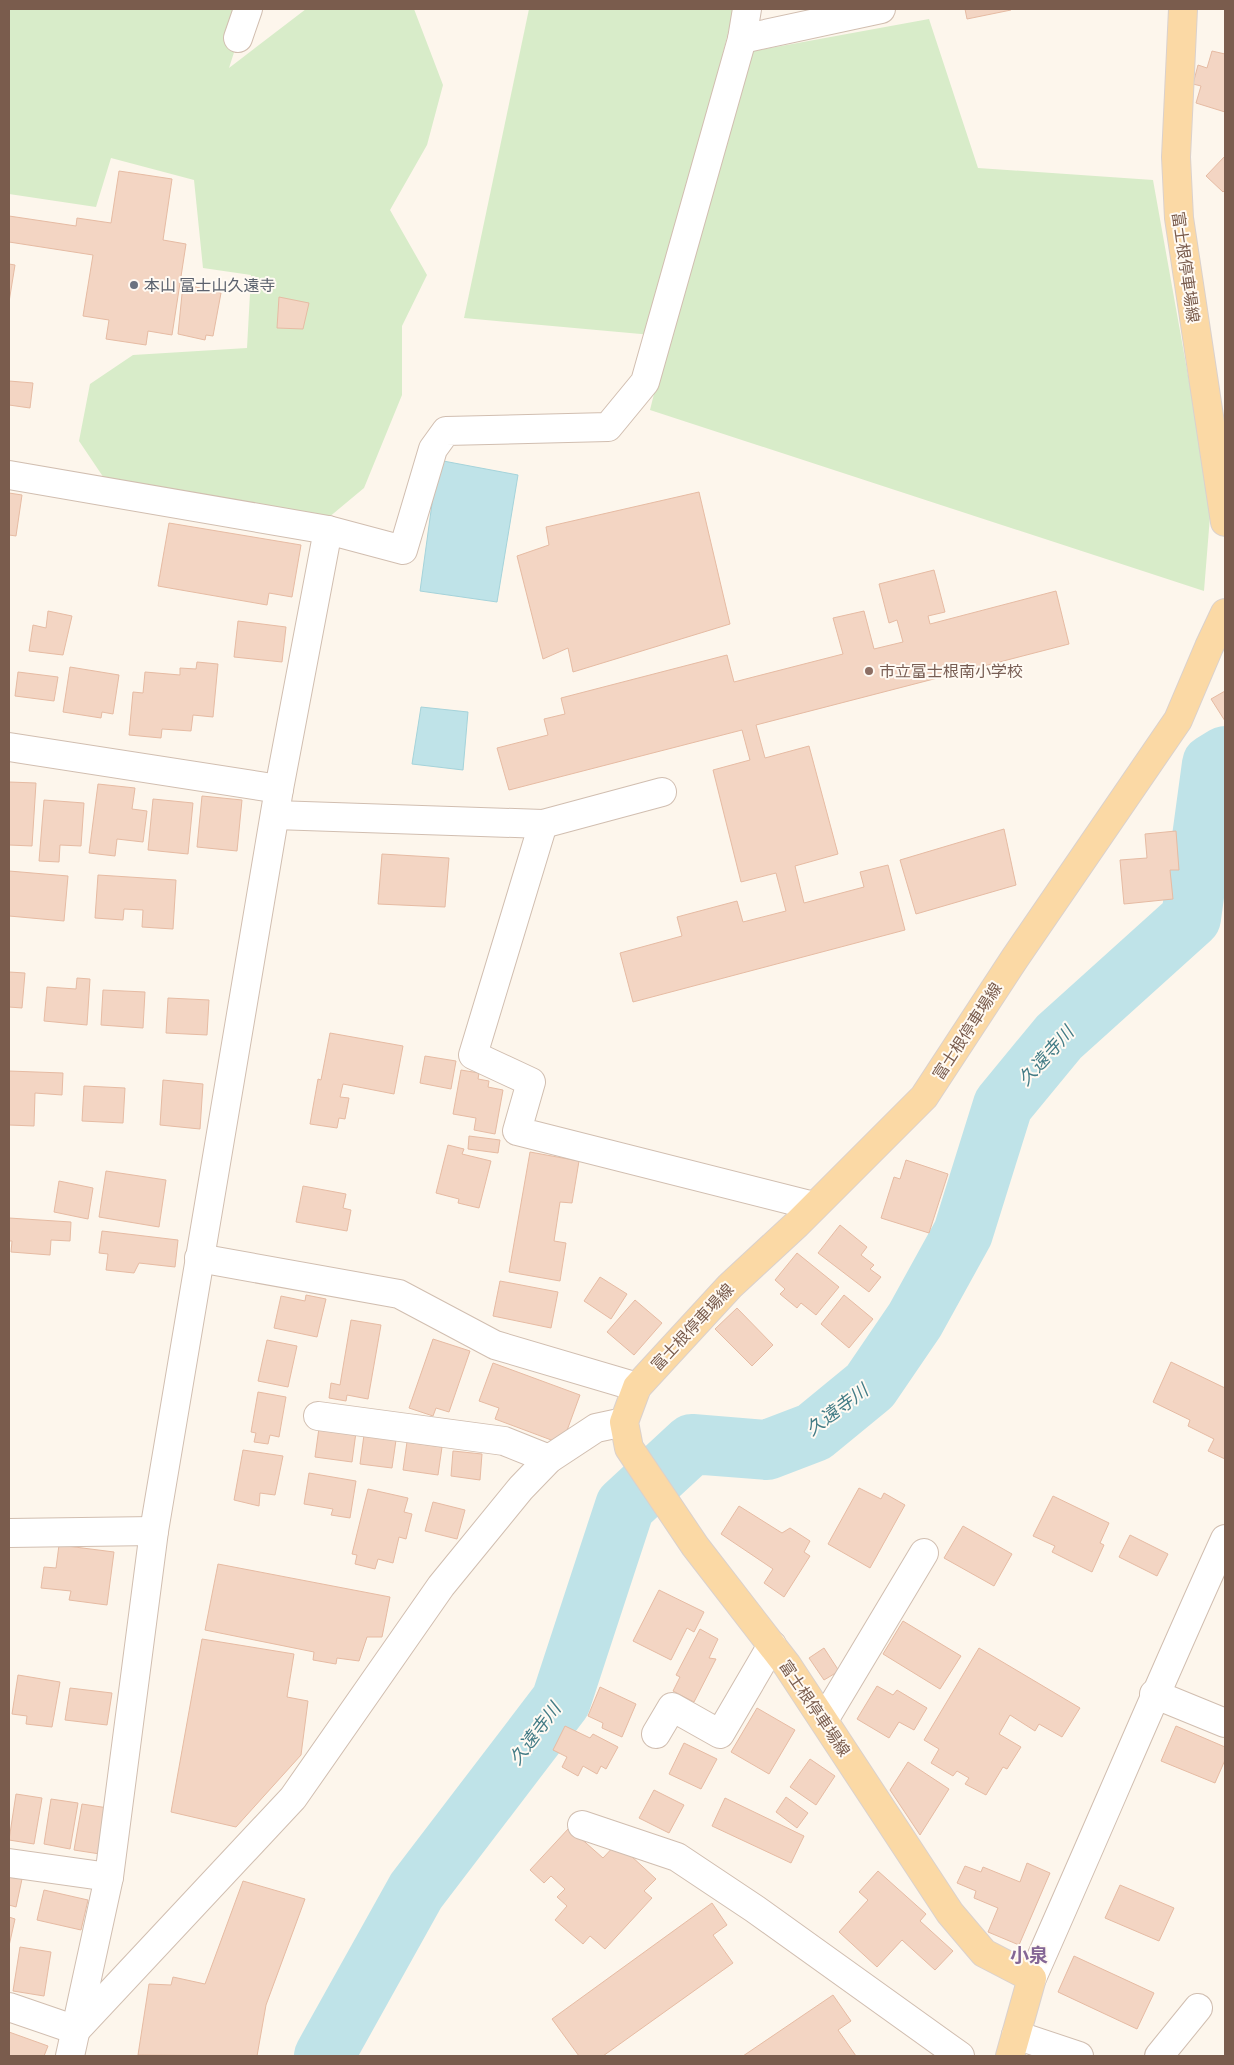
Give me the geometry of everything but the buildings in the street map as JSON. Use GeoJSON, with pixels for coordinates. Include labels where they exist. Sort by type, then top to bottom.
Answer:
{"type":"FeatureCollection","features":[{"type":"Feature","properties":{"kind":"main road","name":"富士根停車場線"},"geometry":{"type":"LineString","coordinates":[[1183,9],[1176,157],[1179,218],[1225,522]]}},
{"type":"Feature","properties":{"kind":"main road","name":"富士根停車場線"},"geometry":{"type":"LineString","coordinates":[[1032,1978],[984,1953],[950,1913],[824,1720],[772,1645],[695,1546],[629,1448],[624,1422],[637,1387],[730,1286],[797,1224],[924,1097],[1015,958],[1178,720],[1225,613]]}},
{"type":"Feature","properties":{"kind":"main road"},"geometry":{"type":"LineString","coordinates":[[1013,2046],[1032,1978]]}},
{"type":"Feature","properties":{"kind":"street"},"geometry":{"type":"LineString","coordinates":[[238,38],[248,9]]}},
{"type":"Feature","properties":{"kind":"street"},"geometry":{"type":"LineString","coordinates":[[9,475],[328,530],[404,550],[433,448],[446,431],[608,428],[644,382],[742,39],[747,9]]}},
{"type":"Feature","properties":{"kind":"street"},"geometry":{"type":"LineString","coordinates":[[742,39],[881,9]]}},
{"type":"Feature","properties":{"kind":"street"},"geometry":{"type":"LineString","coordinates":[[70,2056],[108,1877],[154,1531],[279,788],[328,530]]}},
{"type":"Feature","properties":{"kind":"street"},"geometry":{"type":"LineString","coordinates":[[9,748],[279,788]]}},
{"type":"Feature","properties":{"kind":"street"},"geometry":{"type":"LineString","coordinates":[[275,815],[543,824],[662,792]]}},
{"type":"Feature","properties":{"kind":"street"},"geometry":{"type":"LineString","coordinates":[[543,824],[473,1055],[531,1082],[517,1131],[814,1206]]}},
{"type":"Feature","properties":{"kind":"street"},"geometry":{"type":"LineString","coordinates":[[199,1258],[400,1294],[495,1345],[637,1387]]}},
{"type":"Feature","properties":{"kind":"street"},"geometry":{"type":"LineString","coordinates":[[318,1416],[504,1441],[549,1458]]}},
{"type":"Feature","properties":{"kind":"street"},"geometry":{"type":"LineString","coordinates":[[76,2030],[292,1798],[441,1586],[521,1488],[549,1458],[596,1428],[624,1422]]}},
{"type":"Feature","properties":{"kind":"street"},"geometry":{"type":"LineString","coordinates":[[9,1533],[154,1531]]}},
{"type":"Feature","properties":{"kind":"street"},"geometry":{"type":"LineString","coordinates":[[1032,1978],[1154,1694],[1225,1539]]}},
{"type":"Feature","properties":{"kind":"street"},"geometry":{"type":"LineString","coordinates":[[824,1720],[924,1553]]}},
{"type":"Feature","properties":{"kind":"street"},"geometry":{"type":"LineString","coordinates":[[656,1734],[672,1707],[720,1734],[772,1645]]}},
{"type":"Feature","properties":{"kind":"street"},"geometry":{"type":"LineString","coordinates":[[1154,1694],[1225,1723]]}},
{"type":"Feature","properties":{"kind":"street"},"geometry":{"type":"LineString","coordinates":[[582,1825],[677,1857],[755,1909],[960,2056]]}},
{"type":"Feature","properties":{"kind":"street"},"geometry":{"type":"LineString","coordinates":[[9,1863],[108,1877]]}},
{"type":"Feature","properties":{"kind":"street"},"geometry":{"type":"LineString","coordinates":[[9,2007],[76,2030]]}},
{"type":"Feature","properties":{"kind":"street"},"geometry":{"type":"LineString","coordinates":[[1159,2056],[1198,2008]]}},
{"type":"Feature","properties":{"kind":"street"},"geometry":{"type":"LineString","coordinates":[[1013,2046],[1079,2056]]}},
{"type":"Feature","properties":{"kind":"green space"},"geometry":{"type":"Polygon","coordinates":[[[9,9],[248,9],[229,68],[306,9],[414,9],[443,85],[427,145],[390,210],[427,275],[402,326],[402,395],[364,488],[328,518],[112,490],[79,441],[90,384],[133,355],[247,348],[251,275],[203,268],[194,180],[111,158],[96,207],[9,194],[9,9]]]}},
{"type":"Feature","properties":{"kind":"green space"},"geometry":{"type":"Polygon","coordinates":[[[529,9],[734,9],[652,335],[464,318],[529,9]]]}},
{"type":"Feature","properties":{"kind":"green space"},"geometry":{"type":"Polygon","coordinates":[[[929,19],[978,168],[1153,180],[1211,504],[1204,591],[650,410],[738,54],[929,19]]]}},
{"type":"Feature","properties":{"kind":"water"},"geometry":{"type":"Polygon","coordinates":[[[438,460],[518,475],[497,602],[420,591],[438,460]]]}},
{"type":"Feature","properties":{"kind":"water"},"geometry":{"type":"Polygon","coordinates":[[[421,707],[468,712],[463,770],[412,764],[421,707]]]}},
{"type":"Feature","properties":{"kind":"waterway","name":"久遠寺川"},"geometry":{"type":"LineString","coordinates":[[324,2056],[416,1891],[561,1701],[625,1506],[692,1444],[767,1450],[814,1432],[870,1386],[915,1320],[963,1233],[1003,1105],[1059,1037],[1191,918],[1212,764],[1225,756]]}},
{"type":"Feature","properties":{"kind":"place","name":"本山 富士山久遠寺"},"geometry":{"type":"Point","coordinates":[134,285]}},
{"type":"Feature","properties":{"kind":"place","name":"市立富士根南小学校"},"geometry":{"type":"Point","coordinates":[869,671]}},
{"type":"Feature","properties":{"kind":"district","name":"小泉"},"geometry":{"type":"Point","coordinates":[1029,1955]}}]}
